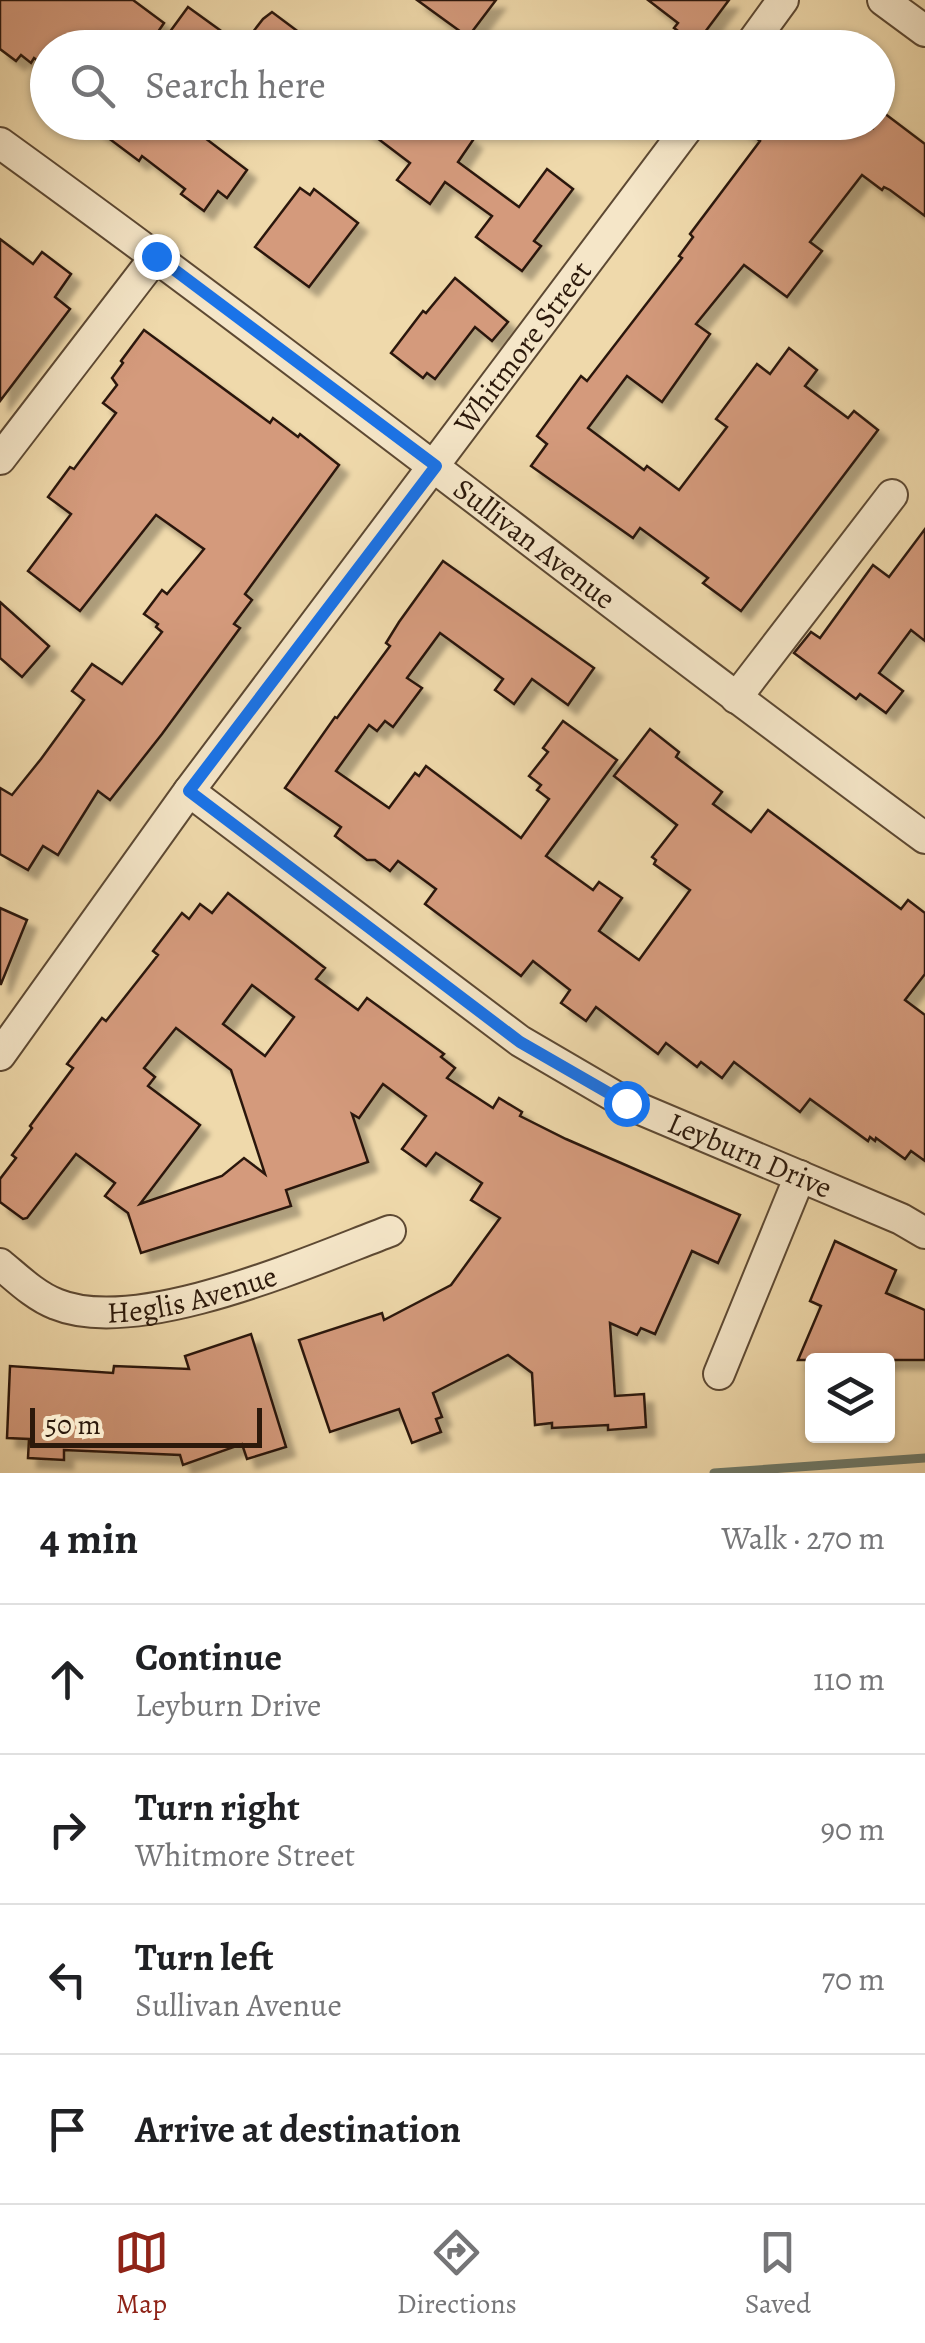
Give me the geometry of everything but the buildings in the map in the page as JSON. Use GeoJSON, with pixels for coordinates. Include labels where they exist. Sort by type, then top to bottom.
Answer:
{"type":"FeatureCollection","features":[{"type":"Feature","properties":{"kind":"street"},"geometry":{"type":"LineString","coordinates":[[761,30],[783,0]]}},
{"type":"Feature","properties":{"kind":"street"},"geometry":{"type":"LineString","coordinates":[[882,0],[925,31]]}},
{"type":"Feature","properties":{"kind":"street","name":"Whitmore Street"},"geometry":{"type":"LineString","coordinates":[[0,1055],[189,791],[679,140]]}},
{"type":"Feature","properties":{"kind":"street","name":"Sullivan Avenue"},"geometry":{"type":"LineString","coordinates":[[0,143],[436,466],[736,698],[925,838]]}},
{"type":"Feature","properties":{"kind":"street"},"geometry":{"type":"LineString","coordinates":[[0,459],[156,256]]}},
{"type":"Feature","properties":{"kind":"street"},"geometry":{"type":"LineString","coordinates":[[736,698],[892,494]]}},
{"type":"Feature","properties":{"kind":"street","name":"Leyburn Drive"},"geometry":{"type":"LineString","coordinates":[[189,791],[520,1042],[626,1103],[925,1232]]}},
{"type":"Feature","properties":{"kind":"street"},"geometry":{"type":"LineString","coordinates":[[719,1374],[800,1176]]}},
{"type":"Feature","properties":{"kind":"street","name":"Heglis Avenue"},"geometry":{"type":"LineString","coordinates":[[0,1264],[58,1305],[104,1312],[146,1311],[242,1286],[390,1231]]}},
{"type":"Feature","properties":{"kind":"waterway"},"geometry":{"type":"LineString","coordinates":[[714,1473],[925,1458]]}},
{"type":"Feature","properties":{"kind":"route"},"geometry":{"type":"LineString","coordinates":[[156,256],[436,466],[189,791],[520,1042],[626,1103]]}}]}
